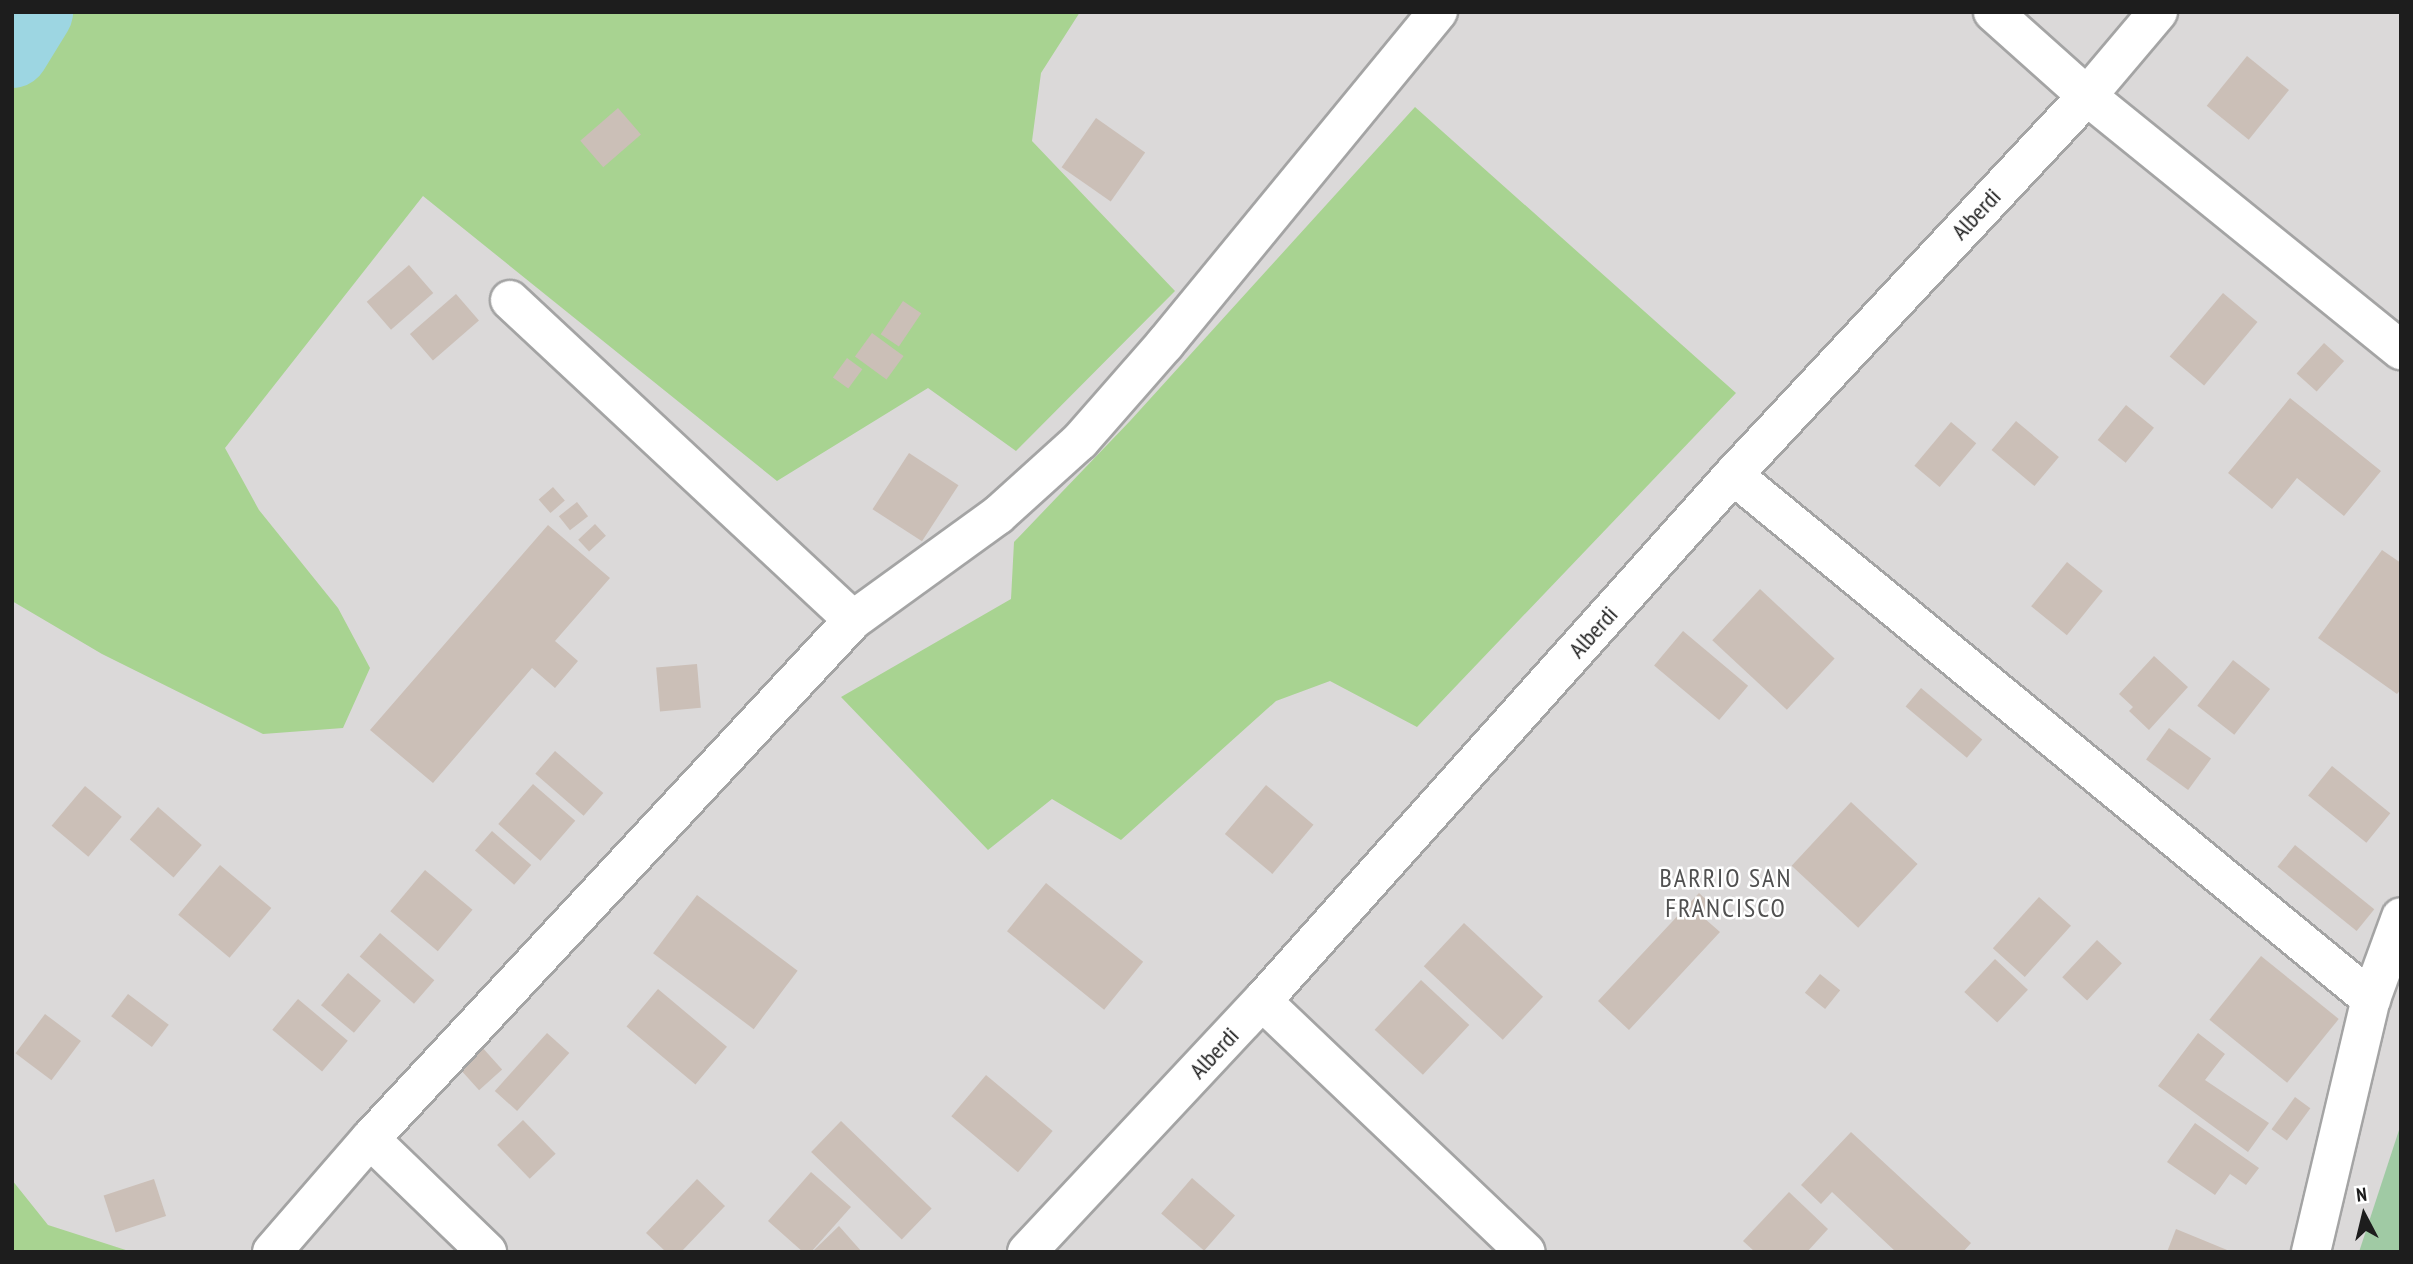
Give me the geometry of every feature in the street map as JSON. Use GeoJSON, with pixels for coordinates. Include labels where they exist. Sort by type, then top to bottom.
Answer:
{"type":"FeatureCollection","features":[{"type":"Feature","properties":{"kind":"street"},"geometry":{"type":"LineString","coordinates":[[272,1252],[370,1139],[853,620],[998,515],[1080,441],[1174,333],[1438,12]]}},
{"type":"Feature","properties":{"kind":"street"},"geometry":{"type":"LineString","coordinates":[[1993,12],[2087,96],[2401,350]]}},
{"type":"Feature","properties":{"kind":"street","name":"Alberdi"},"geometry":{"type":"LineString","coordinates":[[1027,1252],[1262,1002],[1733,475],[2087,96],[2158,12]]}},
{"type":"Feature","properties":{"kind":"street"},"geometry":{"type":"LineString","coordinates":[[510,300],[853,620]]}},
{"type":"Feature","properties":{"kind":"street"},"geometry":{"type":"LineString","coordinates":[[1733,475],[2371,999]]}},
{"type":"Feature","properties":{"kind":"street"},"geometry":{"type":"LineString","coordinates":[[2311,1252],[2371,999],[2401,917]]}},
{"type":"Feature","properties":{"kind":"street"},"geometry":{"type":"LineString","coordinates":[[1262,1002],[1526,1252]]}},
{"type":"Feature","properties":{"kind":"street"},"geometry":{"type":"LineString","coordinates":[[370,1139],[487,1252]]}},
{"type":"Feature","properties":{"kind":"shaded area"},"geometry":{"type":"Polygon","coordinates":[[[12,12],[2401,12],[2401,1252],[12,1252],[12,12]]]}},
{"type":"Feature","properties":{"kind":"green space"},"geometry":{"type":"Polygon","coordinates":[[[50,12],[1080,12],[1041,73],[1032,141],[1175,291],[1016,451],[928,388],[777,481],[423,196],[225,448],[259,510],[338,608],[370,668],[343,728],[263,734],[102,654],[12,601],[12,47],[50,12]]]}},
{"type":"Feature","properties":{"kind":"green space"},"geometry":{"type":"Polygon","coordinates":[[[1415,107],[1736,393],[1417,727],[1330,681],[1276,701],[1121,840],[1052,799],[988,850],[841,697],[1011,599],[1014,542],[1130,421],[1415,107]]]}},
{"type":"Feature","properties":{"kind":"green space"},"geometry":{"type":"Polygon","coordinates":[[[2401,1124],[2401,1252],[2359,1252],[2401,1124]]]}},
{"type":"Feature","properties":{"kind":"green space"},"geometry":{"type":"Polygon","coordinates":[[[12,1180],[48,1225],[132,1252],[12,1252],[12,1180]]]}},
{"type":"Feature","properties":{"kind":"building"},"geometry":{"type":"Polygon","coordinates":[[[2247,56],[2289,90],[2249,140],[2207,106],[2247,56]]]}},
{"type":"Feature","properties":{"kind":"building"},"geometry":{"type":"Polygon","coordinates":[[[618,108],[641,134],[603,167],[580,141],[618,108]]]}},
{"type":"Feature","properties":{"kind":"building"},"geometry":{"type":"Polygon","coordinates":[[[1096,118],[1145,152],[1111,202],[1062,167],[1096,118]]]}},
{"type":"Feature","properties":{"kind":"building"},"geometry":{"type":"Polygon","coordinates":[[[409,265],[433,293],[391,330],[367,302],[409,265]]]}},
{"type":"Feature","properties":{"kind":"building"},"geometry":{"type":"Polygon","coordinates":[[[2223,293],[2257,322],[2204,386],[2170,357],[2223,293]]]}},
{"type":"Feature","properties":{"kind":"building"},"geometry":{"type":"Polygon","coordinates":[[[456,294],[479,320],[433,360],[410,334],[456,294]]]}},
{"type":"Feature","properties":{"kind":"building"},"geometry":{"type":"Polygon","coordinates":[[[903,301],[921,313],[899,346],[881,334],[903,301]]]}},
{"type":"Feature","properties":{"kind":"building"},"geometry":{"type":"Polygon","coordinates":[[[872,333],[904,356],[887,379],[855,356],[872,333]]]}},
{"type":"Feature","properties":{"kind":"building"},"geometry":{"type":"Polygon","coordinates":[[[2324,343],[2344,361],[2317,392],[2297,373],[2324,343]]]}},
{"type":"Feature","properties":{"kind":"building"},"geometry":{"type":"Polygon","coordinates":[[[847,358],[862,369],[848,389],[833,377],[847,358]]]}},
{"type":"Feature","properties":{"kind":"building"},"geometry":{"type":"Polygon","coordinates":[[[2290,398],[2381,471],[2344,516],[2297,478],[2272,509],[2228,473],[2290,398]]]}},
{"type":"Feature","properties":{"kind":"building"},"geometry":{"type":"Polygon","coordinates":[[[2126,405],[2154,428],[2126,463],[2098,440],[2126,405]]]}},
{"type":"Feature","properties":{"kind":"building"},"geometry":{"type":"Polygon","coordinates":[[[2016,421],[2059,457],[2034,486],[1992,450],[2016,421]]]}},
{"type":"Feature","properties":{"kind":"building"},"geometry":{"type":"Polygon","coordinates":[[[1951,422],[1976,443],[1940,487],[1914,466],[1951,422]]]}},
{"type":"Feature","properties":{"kind":"building"},"geometry":{"type":"Polygon","coordinates":[[[909,453],[958,485],[922,541],[873,509],[909,453]]]}},
{"type":"Feature","properties":{"kind":"building"},"geometry":{"type":"Polygon","coordinates":[[[553,487],[565,501],[550,513],[539,499],[553,487]]]}},
{"type":"Feature","properties":{"kind":"building"},"geometry":{"type":"Polygon","coordinates":[[[577,502],[588,516],[570,530],[559,516],[577,502]]]}},
{"type":"Feature","properties":{"kind":"building"},"geometry":{"type":"Polygon","coordinates":[[[595,524],[606,536],[589,551],[578,540],[595,524]]]}},
{"type":"Feature","properties":{"kind":"building"},"geometry":{"type":"Polygon","coordinates":[[[548,525],[610,578],[555,641],[578,661],[555,688],[532,668],[433,783],[370,730],[548,525]]]}},
{"type":"Feature","properties":{"kind":"building"},"geometry":{"type":"Polygon","coordinates":[[[2382,550],[2401,563],[2401,689],[2397,694],[2318,638],[2382,550]]]}},
{"type":"Feature","properties":{"kind":"building"},"geometry":{"type":"Polygon","coordinates":[[[2067,562],[2103,591],[2067,635],[2031,606],[2067,562]]]}},
{"type":"Feature","properties":{"kind":"building"},"geometry":{"type":"Polygon","coordinates":[[[1760,589],[1835,659],[1787,710],[1712,640],[1760,589]]]}},
{"type":"Feature","properties":{"kind":"building"},"geometry":{"type":"Polygon","coordinates":[[[1683,631],[1748,686],[1719,720],[1654,665],[1683,631]]]}},
{"type":"Feature","properties":{"kind":"building"},"geometry":{"type":"Polygon","coordinates":[[[2154,656],[2188,687],[2149,730],[2129,711],[2133,707],[2119,694],[2154,656]]]}},
{"type":"Feature","properties":{"kind":"building"},"geometry":{"type":"Polygon","coordinates":[[[2233,660],[2270,689],[2234,735],[2197,706],[2233,660]]]}},
{"type":"Feature","properties":{"kind":"building"},"geometry":{"type":"Polygon","coordinates":[[[697,664],[701,708],[660,711],[656,668],[697,664]]]}},
{"type":"Feature","properties":{"kind":"building"},"geometry":{"type":"Polygon","coordinates":[[[1921,688],[1982,739],[1967,758],[1906,706],[1921,688]]]}},
{"type":"Feature","properties":{"kind":"building"},"geometry":{"type":"Polygon","coordinates":[[[2169,728],[2211,759],[2188,790],[2146,760],[2169,728]]]}},
{"type":"Feature","properties":{"kind":"building"},"geometry":{"type":"Polygon","coordinates":[[[555,751],[603,793],[584,816],[535,774],[555,751]]]}},
{"type":"Feature","properties":{"kind":"building"},"geometry":{"type":"Polygon","coordinates":[[[2332,766],[2390,813],[2366,843],[2308,796],[2332,766]]]}},
{"type":"Feature","properties":{"kind":"building"},"geometry":{"type":"Polygon","coordinates":[[[533,784],[575,821],[540,861],[498,824],[533,784]]]}},
{"type":"Feature","properties":{"kind":"building"},"geometry":{"type":"Polygon","coordinates":[[[1266,785],[1313,825],[1272,874],[1225,834],[1266,785]]]}},
{"type":"Feature","properties":{"kind":"building"},"geometry":{"type":"Polygon","coordinates":[[[85,786],[122,817],[88,857],[52,826],[85,786]]]}},
{"type":"Feature","properties":{"kind":"building"},"geometry":{"type":"Polygon","coordinates":[[[1851,802],[1918,864],[1858,928],[1792,866],[1851,802]]]}},
{"type":"Feature","properties":{"kind":"building"},"geometry":{"type":"Polygon","coordinates":[[[158,807],[202,845],[174,878],[130,839],[158,807]]]}},
{"type":"Feature","properties":{"kind":"building"},"geometry":{"type":"Polygon","coordinates":[[[492,831],[531,865],[514,885],[475,851],[492,831]]]}},
{"type":"Feature","properties":{"kind":"building"},"geometry":{"type":"Polygon","coordinates":[[[2295,845],[2374,909],[2357,931],[2277,867],[2295,845]]]}},
{"type":"Feature","properties":{"kind":"building"},"geometry":{"type":"Polygon","coordinates":[[[220,865],[271,908],[230,958],[178,915],[220,865]]]}},
{"type":"Feature","properties":{"kind":"building"},"geometry":{"type":"Polygon","coordinates":[[[425,870],[472,910],[438,951],[390,911],[425,870]]]}},
{"type":"Feature","properties":{"kind":"building"},"geometry":{"type":"Polygon","coordinates":[[[1046,883],[1143,962],[1104,1010],[1007,931],[1046,883]]]}},
{"type":"Feature","properties":{"kind":"building"},"geometry":{"type":"Polygon","coordinates":[[[1699,893],[1714,907],[1704,918],[1720,932],[1629,1030],[1598,1001],[1699,893]]]}},
{"type":"Feature","properties":{"kind":"building"},"geometry":{"type":"Polygon","coordinates":[[[697,895],[798,971],[754,1029],[653,953],[697,895]]]}},
{"type":"Feature","properties":{"kind":"building"},"geometry":{"type":"Polygon","coordinates":[[[2039,897],[2071,926],[2025,977],[1993,948],[2039,897]]]}},
{"type":"Feature","properties":{"kind":"building"},"geometry":{"type":"Polygon","coordinates":[[[1464,923],[1543,997],[1503,1040],[1424,966],[1464,923]]]}},
{"type":"Feature","properties":{"kind":"building"},"geometry":{"type":"Polygon","coordinates":[[[380,933],[434,980],[414,1004],[360,956],[380,933]]]}},
{"type":"Feature","properties":{"kind":"building"},"geometry":{"type":"Polygon","coordinates":[[[2097,940],[2122,963],[2087,1000],[2062,977],[2097,940]]]}},
{"type":"Feature","properties":{"kind":"building"},"geometry":{"type":"Polygon","coordinates":[[[2261,956],[2339,1019],[2287,1083],[2209,1020],[2261,956]]]}},
{"type":"Feature","properties":{"kind":"building"},"geometry":{"type":"Polygon","coordinates":[[[1995,959],[2028,990],[1997,1023],[1964,992],[1995,959]]]}},
{"type":"Feature","properties":{"kind":"building"},"geometry":{"type":"Polygon","coordinates":[[[348,973],[381,1001],[354,1033],[321,1005],[348,973]]]}},
{"type":"Feature","properties":{"kind":"building"},"geometry":{"type":"Polygon","coordinates":[[[1820,974],[1840,990],[1825,1009],[1805,993],[1820,974]]]}},
{"type":"Feature","properties":{"kind":"building"},"geometry":{"type":"Polygon","coordinates":[[[1421,980],[1469,1025],[1423,1075],[1375,1030],[1421,980]]]}},
{"type":"Feature","properties":{"kind":"building"},"geometry":{"type":"Polygon","coordinates":[[[658,989],[727,1047],[695,1084],[627,1027],[658,989]]]}},
{"type":"Feature","properties":{"kind":"building"},"geometry":{"type":"Polygon","coordinates":[[[128,994],[169,1025],[152,1047],[111,1016],[128,994]]]}},
{"type":"Feature","properties":{"kind":"building"},"geometry":{"type":"Polygon","coordinates":[[[298,999],[348,1041],[322,1071],[272,1030],[298,999]]]}},
{"type":"Feature","properties":{"kind":"building"},"geometry":{"type":"Polygon","coordinates":[[[45,1014],[81,1041],[51,1080],[16,1053],[45,1014]]]}},
{"type":"Feature","properties":{"kind":"building"},"geometry":{"type":"Polygon","coordinates":[[[547,1033],[569,1053],[517,1111],[495,1091],[547,1033]]]}},
{"type":"Feature","properties":{"kind":"building"},"geometry":{"type":"Polygon","coordinates":[[[2198,1033],[2225,1054],[2205,1080],[2269,1123],[2248,1152],[2158,1086],[2198,1033]]]}},
{"type":"Feature","properties":{"kind":"building"},"geometry":{"type":"Polygon","coordinates":[[[472,1036],[502,1069],[479,1090],[449,1057],[472,1036]]]}},
{"type":"Feature","properties":{"kind":"building"},"geometry":{"type":"Polygon","coordinates":[[[986,1075],[1053,1131],[1018,1172],[951,1116],[986,1075]]]}},
{"type":"Feature","properties":{"kind":"building"},"geometry":{"type":"Polygon","coordinates":[[[2295,1097],[2310,1108],[2287,1141],[2271,1129],[2295,1097]]]}},
{"type":"Feature","properties":{"kind":"building"},"geometry":{"type":"Polygon","coordinates":[[[523,1120],[556,1154],[530,1179],[497,1145],[523,1120]]]}},
{"type":"Feature","properties":{"kind":"building"},"geometry":{"type":"Polygon","coordinates":[[[841,1121],[932,1209],[902,1239],[811,1152],[841,1121]]]}},
{"type":"Feature","properties":{"kind":"building"},"geometry":{"type":"Polygon","coordinates":[[[2195,1123],[2259,1168],[2246,1185],[2230,1174],[2215,1195],[2167,1162],[2195,1123]]]}},
{"type":"Feature","properties":{"kind":"building"},"geometry":{"type":"Polygon","coordinates":[[[1851,1132],[1971,1243],[1963,1252],[1896,1252],[1832,1192],[1821,1204],[1801,1185],[1851,1132]]]}},
{"type":"Feature","properties":{"kind":"building"},"geometry":{"type":"Polygon","coordinates":[[[811,1172],[851,1207],[811,1252],[803,1252],[768,1221],[811,1172]]]}},
{"type":"Feature","properties":{"kind":"building"},"geometry":{"type":"Polygon","coordinates":[[[1192,1178],[1235,1215],[1204,1251],[1161,1213],[1192,1178]]]}},
{"type":"Feature","properties":{"kind":"building"},"geometry":{"type":"Polygon","coordinates":[[[154,1179],[166,1216],[116,1232],[104,1195],[154,1179]]]}},
{"type":"Feature","properties":{"kind":"building"},"geometry":{"type":"Polygon","coordinates":[[[697,1179],[725,1206],[681,1252],[666,1252],[646,1233],[697,1179]]]}},
{"type":"Feature","properties":{"kind":"building"},"geometry":{"type":"Polygon","coordinates":[[[1789,1192],[1828,1229],[1807,1252],[1755,1252],[1743,1241],[1789,1192]]]}},
{"type":"Feature","properties":{"kind":"building"},"geometry":{"type":"Polygon","coordinates":[[[839,1226],[862,1252],[812,1252],[839,1226]]]}},
{"type":"Feature","properties":{"kind":"building"},"geometry":{"type":"Polygon","coordinates":[[[2176,1229],[2232,1252],[2167,1252],[2176,1229]]]}},
{"type":"Feature","properties":{"kind":"waterway"},"geometry":{"type":"LineString","coordinates":[[12,51],[36,12]]}},
{"type":"Feature","properties":{"kind":"district","name":"BARRIO SAN FRANCISCO"},"geometry":{"type":"Point","coordinates":[1726,893]}}]}
